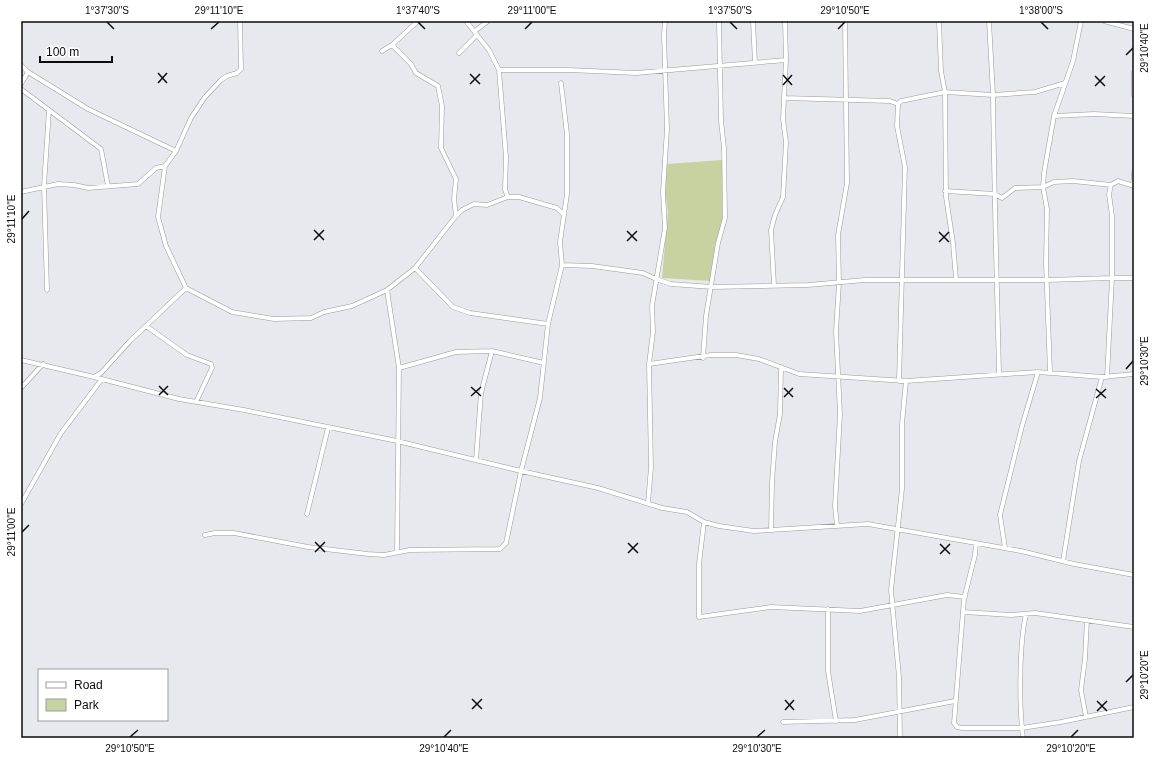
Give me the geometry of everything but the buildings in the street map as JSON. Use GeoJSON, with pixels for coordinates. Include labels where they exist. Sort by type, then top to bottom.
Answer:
{"type":"FeatureCollection","features":[{"type":"Feature","properties":{"kind":"street"},"geometry":{"type":"LineString","coordinates":[[240,21],[241,69],[237,73],[227,76],[221,80],[205,98],[191,118],[176,151],[165,166],[158,217],[166,246],[186,288],[232,312],[249,316],[293,319],[311,318],[324,312],[345,308],[387,290],[415,268],[456,216],[468,206],[474,204],[487,205],[508,197],[519,197],[557,208],[564,215]]}},
{"type":"Feature","properties":{"kind":"street"},"geometry":{"type":"LineString","coordinates":[[382,51],[392,45],[418,21]]}},
{"type":"Feature","properties":{"kind":"street"},"geometry":{"type":"LineString","coordinates":[[466,21],[489,50],[499,70],[506,157],[505,190],[508,197]]}},
{"type":"Feature","properties":{"kind":"street"},"geometry":{"type":"LineString","coordinates":[[459,53],[488,21]]}},
{"type":"Feature","properties":{"kind":"street"},"geometry":{"type":"LineString","coordinates":[[648,503],[652,467],[650,364],[653,332],[652,306],[656,279],[659,274],[666,228],[663,192],[667,129],[664,35],[665,21]]}},
{"type":"Feature","properties":{"kind":"street"},"geometry":{"type":"LineString","coordinates":[[703,358],[706,316],[712,287],[718,243],[725,218],[719,21]]}},
{"type":"Feature","properties":{"kind":"street"},"geometry":{"type":"LineString","coordinates":[[753,21],[755,63]]}},
{"type":"Feature","properties":{"kind":"street"},"geometry":{"type":"LineString","coordinates":[[774,285],[771,230],[775,214],[783,198],[786,142],[784,119],[786,60],[785,21]]}},
{"type":"Feature","properties":{"kind":"street"},"geometry":{"type":"LineString","coordinates":[[837,526],[835,506],[840,414],[836,331],[838,234],[847,183],[845,21]]}},
{"type":"Feature","properties":{"kind":"street"},"geometry":{"type":"LineString","coordinates":[[939,21],[941,72],[945,92],[946,191],[956,279]]}},
{"type":"Feature","properties":{"kind":"street"},"geometry":{"type":"LineString","coordinates":[[989,21],[993,95],[995,194],[993,202],[997,280],[999,374]]}},
{"type":"Feature","properties":{"kind":"street"},"geometry":{"type":"LineString","coordinates":[[1050,372],[1047,280],[1047,209],[1043,187],[1054,116],[1073,61],[1081,21]]}},
{"type":"Feature","properties":{"kind":"street"},"geometry":{"type":"LineString","coordinates":[[1104,21],[1134,29]]}},
{"type":"Feature","properties":{"kind":"street"},"geometry":{"type":"LineString","coordinates":[[392,45],[411,64],[416,73],[438,86],[442,106],[441,148],[456,180],[454,199],[456,216]]}},
{"type":"Feature","properties":{"kind":"street"},"geometry":{"type":"LineString","coordinates":[[499,70],[569,70],[636,73],[665,69],[720,67],[786,60]]}},
{"type":"Feature","properties":{"kind":"street"},"geometry":{"type":"LineString","coordinates":[[21,65],[28,72],[88,108],[176,151]]}},
{"type":"Feature","properties":{"kind":"street"},"geometry":{"type":"LineString","coordinates":[[21,84],[28,72]]}},
{"type":"Feature","properties":{"kind":"street"},"geometry":{"type":"LineString","coordinates":[[1134,72],[1134,95]]}},
{"type":"Feature","properties":{"kind":"street"},"geometry":{"type":"LineString","coordinates":[[205,535],[215,533],[234,533],[308,547],[384,555],[410,550],[500,549],[506,543],[521,471],[538,404],[548,324],[554,291],[562,265],[560,242],[567,194],[567,134],[561,83]]}},
{"type":"Feature","properties":{"kind":"street"},"geometry":{"type":"LineString","coordinates":[[898,104],[901,101],[945,92],[993,95],[1035,92],[1065,84]]}},
{"type":"Feature","properties":{"kind":"street"},"geometry":{"type":"LineString","coordinates":[[21,89],[101,149],[108,186]]}},
{"type":"Feature","properties":{"kind":"street"},"geometry":{"type":"LineString","coordinates":[[784,98],[890,100],[898,104]]}},
{"type":"Feature","properties":{"kind":"street"},"geometry":{"type":"LineString","coordinates":[[898,104],[897,126],[905,167],[899,381]]}},
{"type":"Feature","properties":{"kind":"street"},"geometry":{"type":"LineString","coordinates":[[47,290],[44,186],[49,110]]}},
{"type":"Feature","properties":{"kind":"street"},"geometry":{"type":"LineString","coordinates":[[1054,116],[1094,114],[1134,116]]}},
{"type":"Feature","properties":{"kind":"street"},"geometry":{"type":"LineString","coordinates":[[21,192],[44,186],[74,184],[88,188],[138,184],[156,168],[165,166]]}},
{"type":"Feature","properties":{"kind":"street"},"geometry":{"type":"LineString","coordinates":[[946,191],[995,194],[1002,198],[1015,188],[1043,187],[1054,182],[1073,181],[1111,185],[1118,181],[1133,186],[1134,173]]}},
{"type":"Feature","properties":{"kind":"street"},"geometry":{"type":"LineString","coordinates":[[1064,561],[1079,460],[1104,377],[1112,278],[1112,216],[1109,194],[1111,185]]}},
{"type":"Feature","properties":{"kind":"street"},"geometry":{"type":"LineString","coordinates":[[562,265],[592,266],[644,272],[656,279],[671,284],[712,287],[838,283],[865,280],[1047,280],[1134,278]]}},
{"type":"Feature","properties":{"kind":"street"},"geometry":{"type":"LineString","coordinates":[[415,268],[453,306],[459,309],[470,313],[548,324]]}},
{"type":"Feature","properties":{"kind":"street"},"geometry":{"type":"LineString","coordinates":[[94,377],[101,373],[130,341],[186,288]]}},
{"type":"Feature","properties":{"kind":"street"},"geometry":{"type":"LineString","coordinates":[[387,290],[399,368],[397,441],[397,552]]}},
{"type":"Feature","properties":{"kind":"street"},"geometry":{"type":"LineString","coordinates":[[146,326],[187,355],[210,364],[212,368],[196,402]]}},
{"type":"Feature","properties":{"kind":"street"},"geometry":{"type":"LineString","coordinates":[[399,368],[456,352],[492,351],[544,363]]}},
{"type":"Feature","properties":{"kind":"street"},"geometry":{"type":"LineString","coordinates":[[476,460],[481,393],[492,351]]}},
{"type":"Feature","properties":{"kind":"street"},"geometry":{"type":"LineString","coordinates":[[650,364],[711,356],[736,356],[759,359],[799,374],[899,381],[1038,372],[1104,377],[1134,374]]}},
{"type":"Feature","properties":{"kind":"street"},"geometry":{"type":"LineString","coordinates":[[21,360],[43,364],[179,399],[244,410],[397,441],[598,488],[662,508],[687,512],[704,522],[719,526],[754,531],[868,524],[893,527],[898,530],[1005,548],[1134,575]]}},
{"type":"Feature","properties":{"kind":"street"},"geometry":{"type":"LineString","coordinates":[[21,388],[43,364]]}},
{"type":"Feature","properties":{"kind":"street"},"geometry":{"type":"LineString","coordinates":[[771,530],[772,482],[775,442],[780,414],[781,367]]}},
{"type":"Feature","properties":{"kind":"street"},"geometry":{"type":"LineString","coordinates":[[1005,548],[1000,515],[1022,426],[1038,372]]}},
{"type":"Feature","properties":{"kind":"street"},"geometry":{"type":"LineString","coordinates":[[21,504],[61,433],[102,379]]}},
{"type":"Feature","properties":{"kind":"street"},"geometry":{"type":"LineString","coordinates":[[900,738],[898,650],[891,590],[902,489],[902,424],[906,381]]}},
{"type":"Feature","properties":{"kind":"street"},"geometry":{"type":"LineString","coordinates":[[307,514],[328,428]]}},
{"type":"Feature","properties":{"kind":"street"},"geometry":{"type":"LineString","coordinates":[[704,522],[699,564],[699,617],[771,607],[860,611],[947,595],[965,597]]}},
{"type":"Feature","properties":{"kind":"street"},"geometry":{"type":"LineString","coordinates":[[976,543],[975,555],[965,597],[954,723],[962,728],[1022,728],[1134,707]]}},
{"type":"Feature","properties":{"kind":"street"},"geometry":{"type":"LineString","coordinates":[[828,609],[828,671],[836,721]]}},
{"type":"Feature","properties":{"kind":"street"},"geometry":{"type":"LineString","coordinates":[[964,612],[1011,616],[1035,613],[1134,627]]}},
{"type":"Feature","properties":{"kind":"street"},"geometry":{"type":"LineString","coordinates":[[1023,738],[1022,649],[1026,614]]}},
{"type":"Feature","properties":{"kind":"street"},"geometry":{"type":"LineString","coordinates":[[1086,717],[1081,690],[1087,620]]}},
{"type":"Feature","properties":{"kind":"street"},"geometry":{"type":"LineString","coordinates":[[783,722],[855,720],[955,701]]}},
{"type":"Feature","properties":{"kind":"green space"},"geometry":{"type":"Polygon","coordinates":[[[722,160],[722,224],[715,245],[710,281],[662,278],[668,211],[665,194],[667,164],[722,160]]]}}]}
